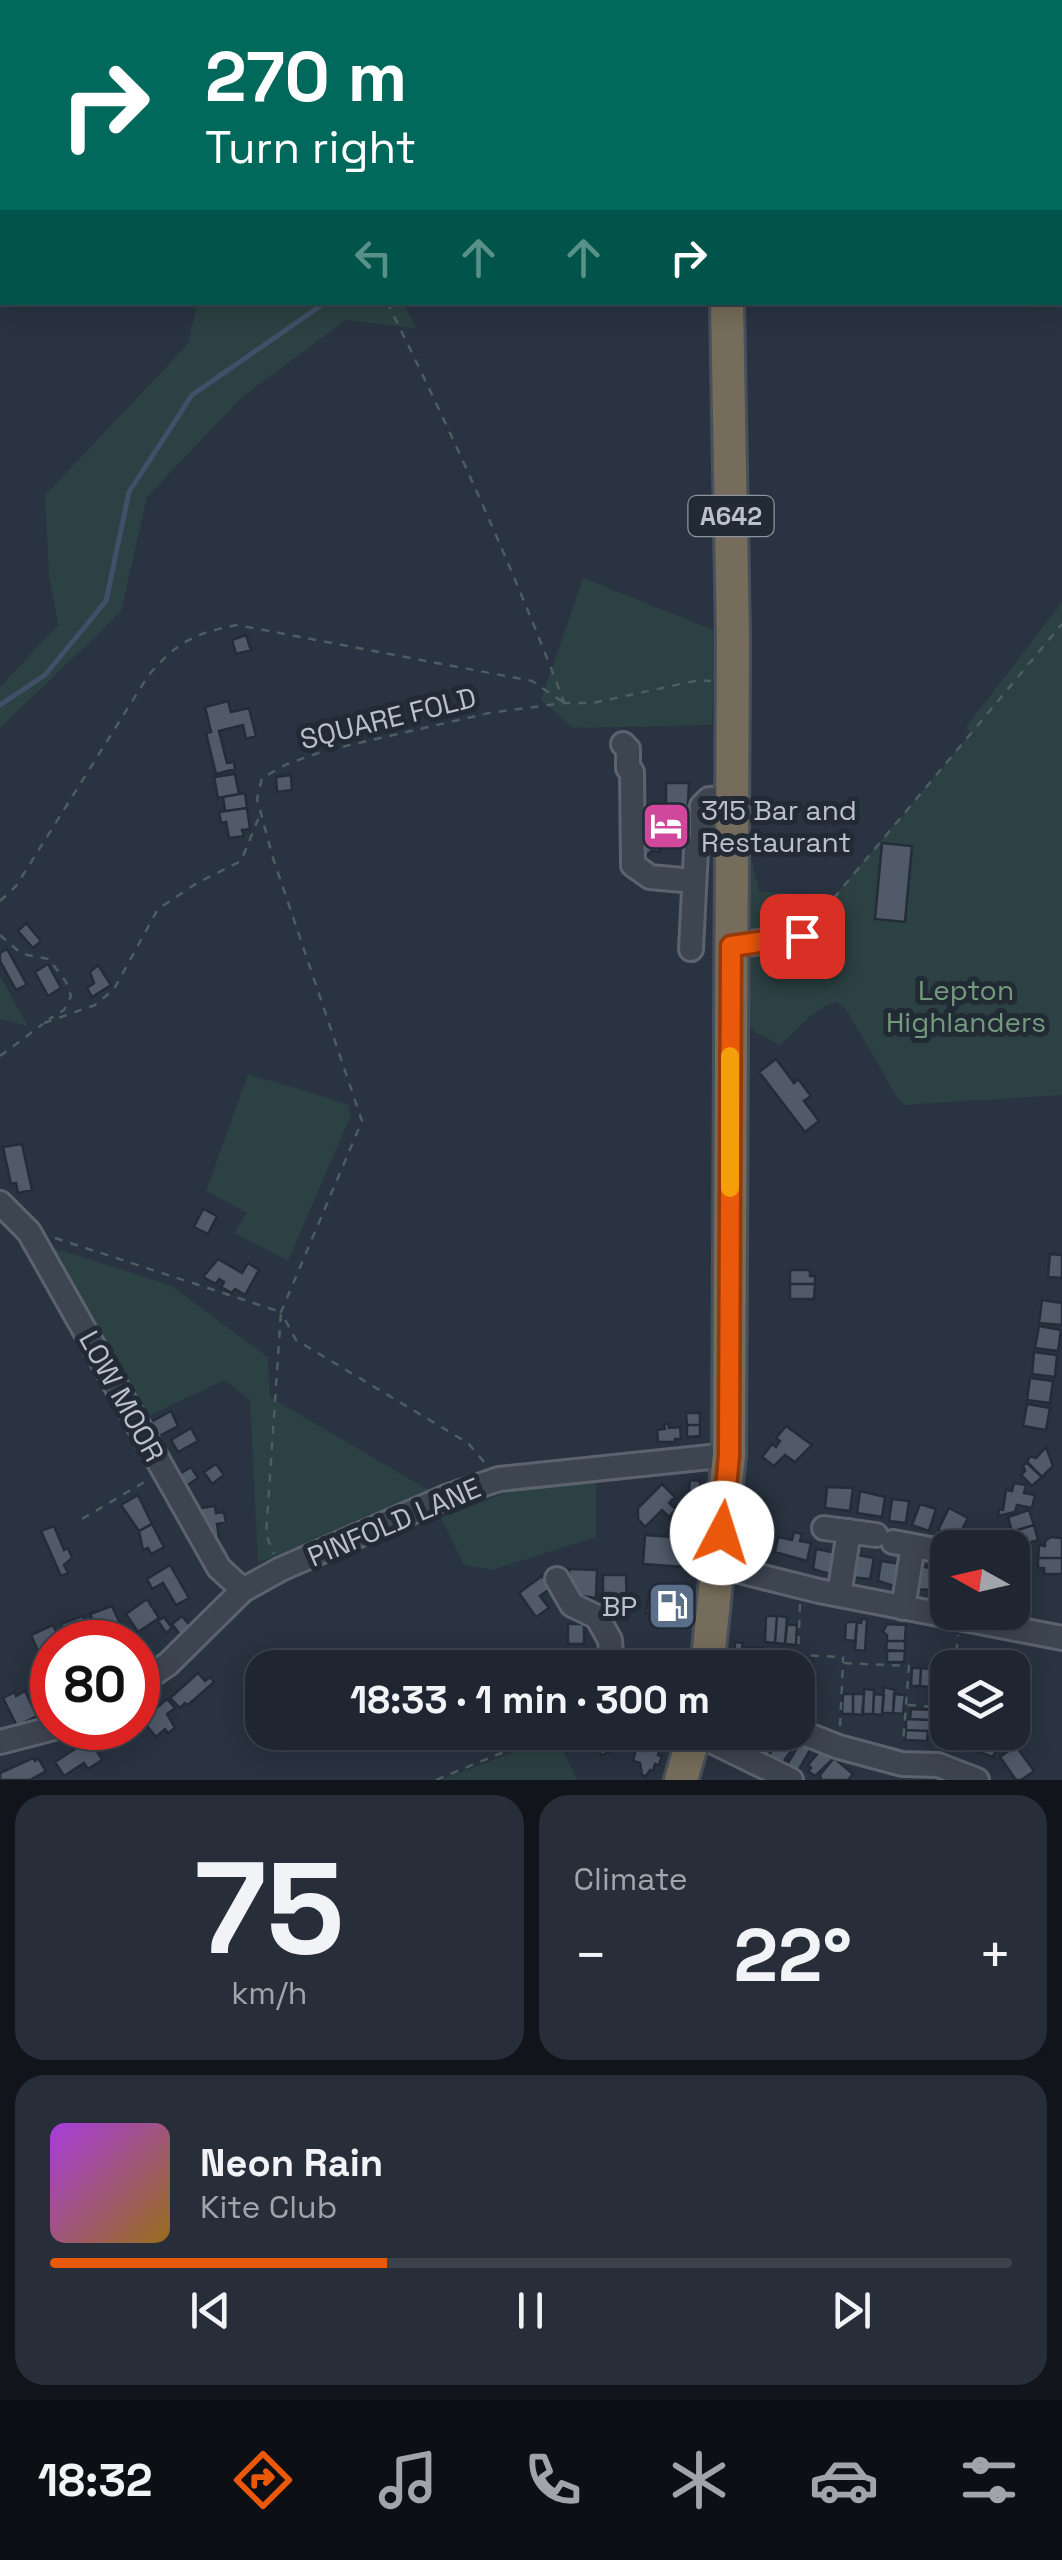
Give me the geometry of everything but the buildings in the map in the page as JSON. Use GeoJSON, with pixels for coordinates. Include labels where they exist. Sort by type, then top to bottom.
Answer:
{"type":"FeatureCollection","features":[{"type":"Feature","properties":{"kind":"highway","name":"A642"},"geometry":{"type":"LineString","coordinates":[[709,1650],[729,1455],[731,946],[717,839],[732,798],[727,305]]}},
{"type":"Feature","properties":{"kind":"highway"},"geometry":{"type":"LineString","coordinates":[[681,1780],[684,1750]]}},
{"type":"Feature","properties":{"kind":"street"},"geometry":{"type":"LineString","coordinates":[[623,744],[628,749],[628,768],[632,772],[633,866],[650,877],[694,881]]}},
{"type":"Feature","properties":{"kind":"street"},"geometry":{"type":"LineString","coordinates":[[690,949],[696,850],[717,839]]}},
{"type":"Feature","properties":{"kind":"street"},"geometry":{"type":"LineString","coordinates":[[731,946],[802,936]]}},
{"type":"Feature","properties":{"kind":"street","name":"LOW MOOR"},"geometry":{"type":"LineString","coordinates":[[0,1202],[29,1232],[219,1568],[244,1590]]}},
{"type":"Feature","properties":{"kind":"street","name":"PINFOLD LANE"},"geometry":{"type":"LineString","coordinates":[[160,1669],[244,1590],[446,1497],[499,1479],[729,1455]]}},
{"type":"Feature","properties":{"kind":"street"},"geometry":{"type":"LineString","coordinates":[[824,1528],[905,1543],[903,1608]]}},
{"type":"Feature","properties":{"kind":"street"},"geometry":{"type":"LineString","coordinates":[[838,1595],[849,1531]]}},
{"type":"Feature","properties":{"kind":"street"},"geometry":{"type":"LineString","coordinates":[[719,1566],[930,1613]]}},
{"type":"Feature","properties":{"kind":"street"},"geometry":{"type":"LineString","coordinates":[[556,1579],[572,1605],[597,1617],[614,1650]]}},
{"type":"Feature","properties":{"kind":"street"},"geometry":{"type":"LineString","coordinates":[[1018,1630],[1062,1638]]}},
{"type":"Feature","properties":{"kind":"street"},"geometry":{"type":"LineString","coordinates":[[0,1742],[30,1734]]}},
{"type":"Feature","properties":{"kind":"street"},"geometry":{"type":"LineString","coordinates":[[815,1738],[907,1769],[938,1764],[977,1780]]}},
{"type":"Feature","properties":{"kind":"street"},"geometry":{"type":"LineString","coordinates":[[719,1750],[791,1780]]}},
{"type":"Feature","properties":{"kind":"path"},"geometry":{"type":"LineString","coordinates":[[388,305],[450,428],[524,596],[564,703]]}},
{"type":"Feature","properties":{"kind":"path"},"geometry":{"type":"LineString","coordinates":[[802,936],[1062,624]]}},
{"type":"Feature","properties":{"kind":"path"},"geometry":{"type":"LineString","coordinates":[[0,901],[16,886],[148,676],[169,650],[203,631],[237,625],[467,668],[532,681],[564,703],[592,703],[699,680],[732,682]]}},
{"type":"Feature","properties":{"kind":"path","name":"SQUARE FOLD"},"geometry":{"type":"LineString","coordinates":[[261,814],[256,799],[262,778],[324,750],[490,713],[564,703]]}},
{"type":"Feature","properties":{"kind":"path"},"geometry":{"type":"LineString","coordinates":[[44,1023],[95,1005],[114,989],[158,909],[241,860],[261,814]]}},
{"type":"Feature","properties":{"kind":"path"},"geometry":{"type":"LineString","coordinates":[[261,814],[272,858],[362,1121],[282,1312],[266,1534],[281,1570]]}},
{"type":"Feature","properties":{"kind":"path"},"geometry":{"type":"LineString","coordinates":[[0,935],[22,954],[48,959],[66,982],[70,996],[64,1010],[0,1056]]}},
{"type":"Feature","properties":{"kind":"path"},"geometry":{"type":"LineString","coordinates":[[29,1232],[282,1312],[296,1340],[468,1443],[499,1479]]}},
{"type":"Feature","properties":{"kind":"path"},"geometry":{"type":"LineString","coordinates":[[82,1518],[164,1471]]}},
{"type":"Feature","properties":{"kind":"path"},"geometry":{"type":"LineString","coordinates":[[800,1587],[798,1655],[843,1657],[838,1747]]}},
{"type":"Feature","properties":{"kind":"path"},"geometry":{"type":"LineString","coordinates":[[843,1663],[909,1666],[907,1769]]}},
{"type":"Feature","properties":{"kind":"path"},"geometry":{"type":"LineString","coordinates":[[906,1705],[930,1707]]}},
{"type":"Feature","properties":{"kind":"path"},"geometry":{"type":"LineString","coordinates":[[436,1780],[508,1750]]}},
{"type":"Feature","properties":{"kind":"path"},"geometry":{"type":"LineString","coordinates":[[938,1764],[941,1750]]}},
{"type":"Feature","properties":{"kind":"green space"},"geometry":{"type":"Polygon","coordinates":[[[197,305],[404,305],[416,328],[346,320],[242,397],[147,497],[121,612],[0,728],[0,687],[58,625],[49,576],[45,495],[188,344],[197,305]]]}},
{"type":"Feature","properties":{"kind":"green space"},"geometry":{"type":"Polygon","coordinates":[[[583,578],[716,631],[712,725],[573,728],[541,700],[583,578]]]}},
{"type":"Feature","properties":{"kind":"green space","name":"Lepton Highlanders"},"geometry":{"type":"Polygon","coordinates":[[[1062,602],[1062,1095],[905,1105],[847,1011],[836,1002],[812,1015],[780,1045],[758,1034],[744,1020],[744,828],[759,891],[833,898],[970,734],[977,738],[966,727],[1062,602]]]}},
{"type":"Feature","properties":{"kind":"green space"},"geometry":{"type":"Polygon","coordinates":[[[0,976],[28,1026],[0,1019],[0,976]]]}},
{"type":"Feature","properties":{"kind":"green space"},"geometry":{"type":"Polygon","coordinates":[[[248,1074],[348,1104],[351,1115],[288,1261],[234,1233],[247,1213],[206,1191],[248,1074]]]}},
{"type":"Feature","properties":{"kind":"green space"},"geometry":{"type":"Polygon","coordinates":[[[47,1246],[170,1285],[268,1357],[270,1397],[430,1491],[258,1563],[250,1400],[224,1380],[143,1419],[47,1246]]]}},
{"type":"Feature","properties":{"kind":"green space"},"geometry":{"type":"Polygon","coordinates":[[[596,1479],[596,1537],[492,1570],[464,1565],[441,1518],[512,1490],[596,1479]]]}},
{"type":"Feature","properties":{"kind":"green space"},"geometry":{"type":"Polygon","coordinates":[[[519,1750],[563,1750],[577,1780],[441,1780],[519,1750]]]}},
{"type":"Feature","properties":{"kind":"waterway"},"geometry":{"type":"LineString","coordinates":[[0,705],[45,675],[106,601],[129,492],[192,395],[322,305]]}},
{"type":"Feature","properties":{"kind":"slow traffic"},"geometry":{"type":"LineString","coordinates":[[730,1056],[730,1188]]}},
{"type":"Feature","properties":{"kind":"place","name":"315 Bar and Restaurant"},"geometry":{"type":"Point","coordinates":[666,826]}},
{"type":"Feature","properties":{"kind":"place","name":"BP"},"geometry":{"type":"Point","coordinates":[672,1606]}},
{"type":"Feature","properties":{"kind":"route"},"geometry":{"type":"LineString","coordinates":[[722,1533],[729,1455],[731,946],[802,936]]}}]}
